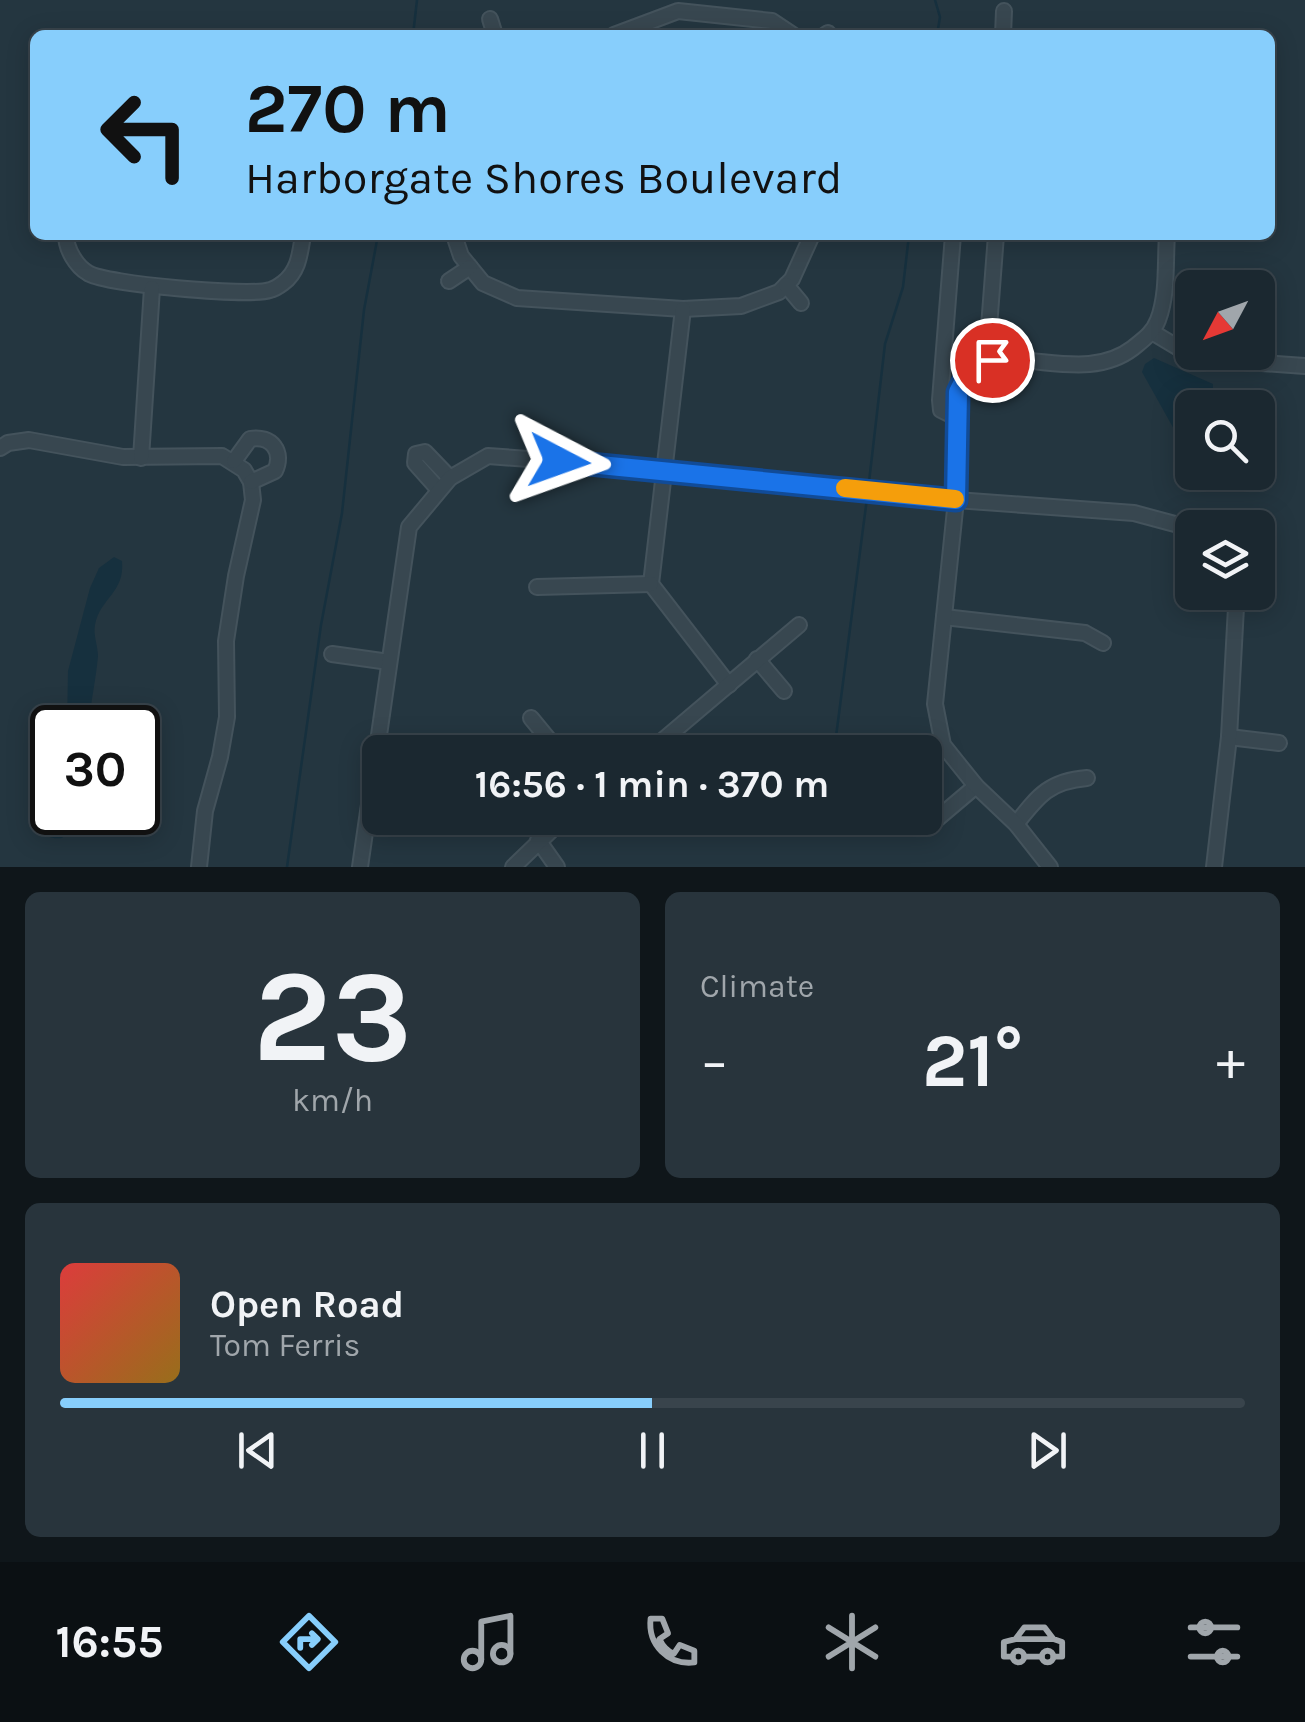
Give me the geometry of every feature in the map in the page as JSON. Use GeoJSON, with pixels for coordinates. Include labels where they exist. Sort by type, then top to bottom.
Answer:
{"type":"FeatureCollection","features":[{"type":"Feature","properties":{"kind":"street"},"geometry":{"type":"LineString","coordinates":[[627,30],[678,11],[772,22],[785,30]]}},
{"type":"Feature","properties":{"kind":"street"},"geometry":{"type":"LineString","coordinates":[[1003,30],[1004,11]]}},
{"type":"Feature","properties":{"kind":"street"},"geometry":{"type":"LineString","coordinates":[[490,18],[494,30]]}},
{"type":"Feature","properties":{"kind":"street"},"geometry":{"type":"LineString","coordinates":[[66,240],[73,257],[90,275],[152,288],[270,291],[295,271],[302,240]]}},
{"type":"Feature","properties":{"kind":"street"},"geometry":{"type":"LineString","coordinates":[[455,240],[460,256],[483,283],[517,298],[683,309],[740,306],[779,292],[792,279],[810,240]]}},
{"type":"Feature","properties":{"kind":"street"},"geometry":{"type":"LineString","coordinates":[[954,240],[940,400],[942,410],[956,418]]}},
{"type":"Feature","properties":{"kind":"street"},"geometry":{"type":"LineString","coordinates":[[992,360],[989,327],[996,240]]}},
{"type":"Feature","properties":{"kind":"street"},"geometry":{"type":"LineString","coordinates":[[1050,867],[943,745],[935,704],[956,500],[958,392],[965,378],[992,360],[1084,366],[1127,352],[1152,332],[1162,308],[1167,240]]}},
{"type":"Feature","properties":{"kind":"street"},"geometry":{"type":"LineString","coordinates":[[450,281],[470,268]]}},
{"type":"Feature","properties":{"kind":"street"},"geometry":{"type":"LineString","coordinates":[[786,285],[801,303]]}},
{"type":"Feature","properties":{"kind":"street"},"geometry":{"type":"LineString","coordinates":[[141,458],[152,288]]}},
{"type":"Feature","properties":{"kind":"street"},"geometry":{"type":"LineString","coordinates":[[683,309],[651,584],[730,684]]}},
{"type":"Feature","properties":{"kind":"street"},"geometry":{"type":"LineString","coordinates":[[1152,332],[1192,356],[1305,366]]}},
{"type":"Feature","properties":{"kind":"street"},"geometry":{"type":"LineString","coordinates":[[234,461],[250,440],[262,438],[276,446],[279,456],[275,471],[251,482]]}},
{"type":"Feature","properties":{"kind":"street"},"geometry":{"type":"LineString","coordinates":[[0,448],[29,440],[141,458],[222,456],[234,461],[251,482],[253,500],[226,641],[227,717],[205,811],[199,867]]}},
{"type":"Feature","properties":{"kind":"street"},"geometry":{"type":"LineString","coordinates":[[439,490],[416,463],[416,454],[425,452],[450,478]]}},
{"type":"Feature","properties":{"kind":"street"},"geometry":{"type":"LineString","coordinates":[[360,867],[409,527],[450,478],[488,456],[1134,513],[1175,524]]}},
{"type":"Feature","properties":{"kind":"street"},"geometry":{"type":"LineString","coordinates":[[537,586],[651,584]]}},
{"type":"Feature","properties":{"kind":"street"},"geometry":{"type":"LineString","coordinates":[[1214,867],[1229,737],[1236,610]]}},
{"type":"Feature","properties":{"kind":"street"},"geometry":{"type":"LineString","coordinates":[[944,616],[1085,633],[1104,643]]}},
{"type":"Feature","properties":{"kind":"street"},"geometry":{"type":"LineString","coordinates":[[669,735],[800,625]]}},
{"type":"Feature","properties":{"kind":"street"},"geometry":{"type":"LineString","coordinates":[[332,654],[390,662]]}},
{"type":"Feature","properties":{"kind":"street"},"geometry":{"type":"LineString","coordinates":[[757,659],[784,691]]}},
{"type":"Feature","properties":{"kind":"street"},"geometry":{"type":"LineString","coordinates":[[531,718],[545,735]]}},
{"type":"Feature","properties":{"kind":"street"},"geometry":{"type":"LineString","coordinates":[[1229,737],[1279,743]]}},
{"type":"Feature","properties":{"kind":"street"},"geometry":{"type":"LineString","coordinates":[[1016,824],[1040,795],[1063,780],[1087,778]]}},
{"type":"Feature","properties":{"kind":"street"},"geometry":{"type":"LineString","coordinates":[[942,815],[976,786]]}},
{"type":"Feature","properties":{"kind":"street"},"geometry":{"type":"LineString","coordinates":[[514,867],[544,835]]}},
{"type":"Feature","properties":{"kind":"street"},"geometry":{"type":"LineString","coordinates":[[538,840],[557,867]]}},
{"type":"Feature","properties":{"kind":"water"},"geometry":{"type":"Polygon","coordinates":[[[1154,358],[1213,384],[1213,390],[1175,390],[1175,431],[1142,372],[1154,358]]]}},
{"type":"Feature","properties":{"kind":"water"},"geometry":{"type":"Polygon","coordinates":[[[114,557],[122,561],[120,581],[95,625],[98,656],[92,705],[67,705],[68,671],[99,568],[114,557]]]}},
{"type":"Feature","properties":{"kind":"waterway"},"geometry":{"type":"LineString","coordinates":[[414,30],[417,0]]}},
{"type":"Feature","properties":{"kind":"waterway"},"geometry":{"type":"LineString","coordinates":[[935,0],[940,17],[938,30]]}},
{"type":"Feature","properties":{"kind":"waterway"},"geometry":{"type":"LineString","coordinates":[[287,867],[321,625],[342,513],[364,310],[377,240]]}},
{"type":"Feature","properties":{"kind":"waterway"},"geometry":{"type":"LineString","coordinates":[[869,482],[885,344],[903,287],[908,240]]}},
{"type":"Feature","properties":{"kind":"waterway"},"geometry":{"type":"LineString","coordinates":[[836,735],[867,498]]}},
{"type":"Feature","properties":{"kind":"slow traffic"},"geometry":{"type":"LineString","coordinates":[[845,488],[955,499]]}},
{"type":"Feature","properties":{"kind":"route"},"geometry":{"type":"LineString","coordinates":[[559,461],[956,500],[958,392],[965,378],[992,360]]}}]}
